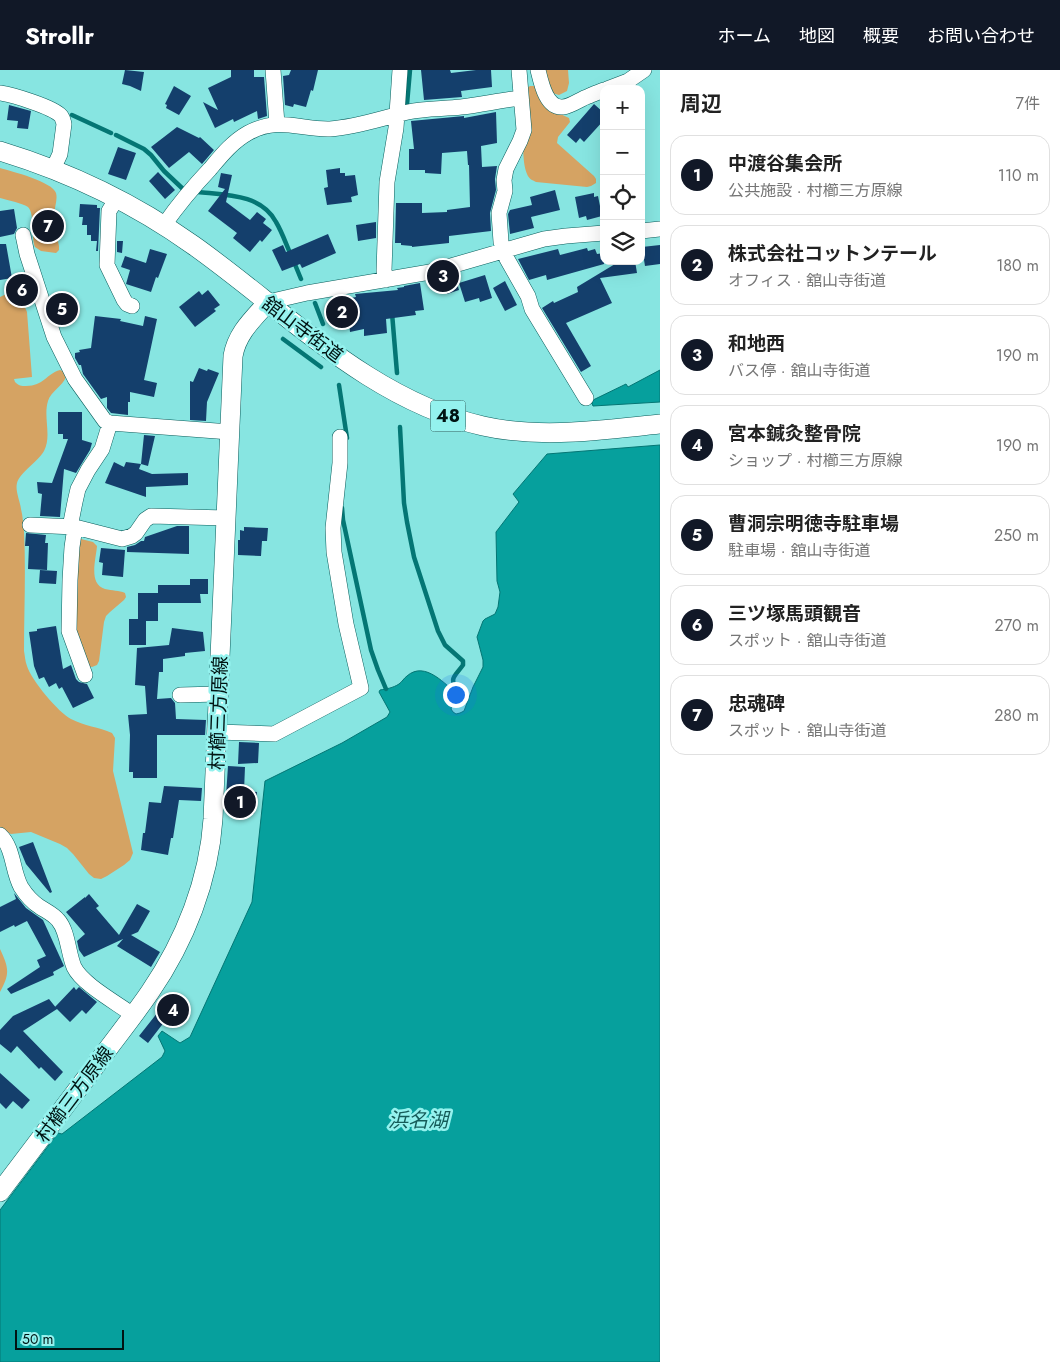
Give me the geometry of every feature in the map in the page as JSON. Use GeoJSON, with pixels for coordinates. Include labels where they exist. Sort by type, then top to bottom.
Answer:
{"type":"FeatureCollection","features":[{"type":"Feature","properties":{"kind":"main road","name":"舘山寺街道"},"geometry":{"type":"LineString","coordinates":[[0,151],[54,169],[90,184],[164,225],[211,258],[338,355],[382,385],[420,405],[462,420],[507,430],[538,433],[576,432],[660,424]]}},
{"type":"Feature","properties":{"kind":"main road","name":"村櫛三方原線"},"geometry":{"type":"LineString","coordinates":[[0,1192],[150,992],[174,952],[201,887],[212,842],[233,356],[242,333],[268,302]]}},
{"type":"Feature","properties":{"kind":"street"},"geometry":{"type":"LineString","coordinates":[[274,70],[277,124]]}},
{"type":"Feature","properties":{"kind":"street"},"geometry":{"type":"LineString","coordinates":[[386,280],[384,271],[387,182],[397,115],[400,70]]}},
{"type":"Feature","properties":{"kind":"street"},"geometry":{"type":"LineString","coordinates":[[519,70],[524,130],[506,169],[499,213],[501,242],[507,259],[528,296],[532,309],[586,398]]}},
{"type":"Feature","properties":{"kind":"street"},"geometry":{"type":"LineString","coordinates":[[538,70],[542,87],[548,99],[553,105],[560,108],[600,91]]}},
{"type":"Feature","properties":{"kind":"street"},"geometry":{"type":"LineString","coordinates":[[617,85],[628,81],[644,70]]}},
{"type":"Feature","properties":{"kind":"street"},"geometry":{"type":"LineString","coordinates":[[0,93],[14,95],[56,112],[63,119],[60,154],[54,169]]}},
{"type":"Feature","properties":{"kind":"street"},"geometry":{"type":"LineString","coordinates":[[164,225],[179,204],[233,144],[249,132],[261,127],[286,124],[330,129],[380,120],[410,112],[463,107],[521,98]]}},
{"type":"Feature","properties":{"kind":"street"},"geometry":{"type":"LineString","coordinates":[[117,198],[109,211],[107,265],[124,300],[132,306]]}},
{"type":"Feature","properties":{"kind":"street"},"geometry":{"type":"LineString","coordinates":[[645,231],[660,229]]}},
{"type":"Feature","properties":{"kind":"street"},"geometry":{"type":"LineString","coordinates":[[268,302],[307,293],[436,270],[539,240],[600,233]]}},
{"type":"Feature","properties":{"kind":"street"},"geometry":{"type":"LineString","coordinates":[[24,235],[27,254],[56,343],[78,384],[91,400],[101,418],[110,423],[230,432]]}},
{"type":"Feature","properties":{"kind":"street"},"geometry":{"type":"LineString","coordinates":[[85,675],[69,630],[74,502],[78,489],[100,451],[110,423]]}},
{"type":"Feature","properties":{"kind":"street"},"geometry":{"type":"LineString","coordinates":[[217,732],[274,734],[362,688],[346,624],[345,591],[336,564],[333,540],[340,463],[340,437]]}},
{"type":"Feature","properties":{"kind":"street"},"geometry":{"type":"LineString","coordinates":[[30,525],[72,527],[122,539],[136,533],[145,520],[151,516],[226,518]]}},
{"type":"Feature","properties":{"kind":"street"},"geometry":{"type":"LineString","coordinates":[[180,695],[218,694]]}},
{"type":"Feature","properties":{"kind":"street"},"geometry":{"type":"LineString","coordinates":[[0,835],[8,847],[15,873],[29,898],[61,923],[75,969],[88,983],[133,1015]]}},
{"type":"Feature","properties":{"kind":"shaded area"},"geometry":{"type":"Polygon","coordinates":[[[543,70],[568,70],[569,83],[567,91],[559,95],[552,93],[543,70]]]}},
{"type":"Feature","properties":{"kind":"shaded area"},"geometry":{"type":"Polygon","coordinates":[[[535,86],[554,111],[569,118],[570,122],[558,137],[557,143],[594,176],[596,183],[587,187],[536,182],[529,177],[523,156],[523,145],[527,88],[535,86]]]}},
{"type":"Feature","properties":{"kind":"shaded area"},"geometry":{"type":"Polygon","coordinates":[[[0,168],[40,181],[48,185],[56,193],[54,220],[59,250],[56,253],[41,251],[35,247],[31,215],[28,207],[0,198],[0,168]]]}},
{"type":"Feature","properties":{"kind":"shaded area"},"geometry":{"type":"Polygon","coordinates":[[[17,289],[27,312],[32,377],[14,379],[15,382],[21,386],[37,384],[60,370],[65,372],[66,377],[48,401],[46,413],[47,439],[44,451],[17,483],[24,532],[24,651],[26,664],[34,679],[46,696],[66,716],[86,725],[112,733],[115,738],[113,771],[133,853],[130,860],[124,865],[101,879],[94,878],[89,874],[73,854],[60,844],[31,832],[11,834],[0,828],[0,297],[17,289]]]}},
{"type":"Feature","properties":{"kind":"shaded area"},"geometry":{"type":"Polygon","coordinates":[[[81,539],[93,542],[97,546],[94,570],[96,582],[105,589],[125,593],[126,597],[106,616],[99,661],[97,665],[92,667],[88,666],[75,636],[74,580],[81,539]]]}},
{"type":"Feature","properties":{"kind":"shaded area"},"geometry":{"type":"Polygon","coordinates":[[[0,949],[7,966],[7,975],[0,992],[0,949]]]}},
{"type":"Feature","properties":{"kind":"water"},"geometry":{"type":"Polygon","coordinates":[[[660,370],[660,402],[593,406],[591,401],[626,384],[628,387],[660,370]]]}},
{"type":"Feature","properties":{"kind":"water","name":"浜名湖"},"geometry":{"type":"Polygon","coordinates":[[[660,445],[660,1362],[0,1362],[0,1210],[58,1133],[62,1134],[162,1057],[165,1051],[158,1036],[162,1031],[180,1043],[190,1037],[252,902],[265,781],[342,743],[387,717],[390,712],[379,692],[380,690],[397,685],[414,672],[428,672],[442,681],[459,696],[452,706],[453,712],[456,714],[464,711],[483,667],[477,637],[483,621],[495,614],[498,607],[500,592],[497,581],[496,532],[519,502],[513,494],[547,454],[660,445]]]}},
{"type":"Feature","properties":{"kind":"building"},"geometry":{"type":"Polygon","coordinates":[[[125,70],[144,72],[141,91],[122,84],[125,70]]]}},
{"type":"Feature","properties":{"kind":"building"},"geometry":{"type":"Polygon","coordinates":[[[231,70],[254,70],[254,77],[264,77],[267,116],[258,119],[257,111],[234,122],[233,119],[215,128],[203,102],[218,110],[208,88],[231,77],[231,70]]]}},
{"type":"Feature","properties":{"kind":"building"},"geometry":{"type":"Polygon","coordinates":[[[291,70],[318,70],[313,91],[311,90],[306,107],[294,104],[293,107],[285,105],[283,76],[289,75],[291,70]]]}},
{"type":"Feature","properties":{"kind":"building"},"geometry":{"type":"Polygon","coordinates":[[[421,70],[450,70],[451,73],[491,70],[492,87],[461,91],[462,97],[424,100],[421,70]]]}},
{"type":"Feature","properties":{"kind":"building"},"geometry":{"type":"Polygon","coordinates":[[[174,86],[191,96],[179,115],[166,108],[167,105],[165,104],[174,86]]]}},
{"type":"Feature","properties":{"kind":"building"},"geometry":{"type":"Polygon","coordinates":[[[594,104],[600,109],[600,124],[584,142],[580,138],[576,143],[567,135],[594,104]]]}},
{"type":"Feature","properties":{"kind":"building"},"geometry":{"type":"Polygon","coordinates":[[[9,105],[31,111],[28,129],[17,128],[18,121],[7,120],[9,105]]]}},
{"type":"Feature","properties":{"kind":"building"},"geometry":{"type":"Polygon","coordinates":[[[496,112],[497,143],[481,146],[482,167],[497,166],[496,190],[490,213],[491,231],[449,236],[449,243],[412,247],[395,243],[396,203],[422,203],[422,213],[447,212],[447,210],[470,207],[467,151],[442,153],[441,174],[425,173],[425,170],[409,170],[409,149],[414,149],[411,121],[464,116],[464,118],[496,112]]]}},
{"type":"Feature","properties":{"kind":"building"},"geometry":{"type":"Polygon","coordinates":[[[177,127],[200,137],[214,150],[202,164],[189,152],[169,168],[151,147],[177,127]]]}},
{"type":"Feature","properties":{"kind":"building"},"geometry":{"type":"Polygon","coordinates":[[[118,147],[136,153],[126,180],[108,174],[118,147]]]}},
{"type":"Feature","properties":{"kind":"building"},"geometry":{"type":"Polygon","coordinates":[[[340,168],[340,173],[345,173],[345,176],[355,175],[358,195],[351,197],[352,202],[327,205],[324,188],[328,187],[326,170],[340,168]]]}},
{"type":"Feature","properties":{"kind":"building"},"geometry":{"type":"Polygon","coordinates":[[[158,172],[175,190],[165,199],[149,181],[158,172]]]}},
{"type":"Feature","properties":{"kind":"building"},"geometry":{"type":"Polygon","coordinates":[[[221,173],[232,175],[226,202],[250,220],[257,212],[266,219],[263,223],[272,230],[250,252],[233,238],[237,233],[208,211],[225,189],[218,187],[221,173]]]}},
{"type":"Feature","properties":{"kind":"building"},"geometry":{"type":"Polygon","coordinates":[[[555,190],[560,210],[531,217],[534,228],[510,234],[508,214],[510,210],[532,205],[530,197],[555,190]]]}},
{"type":"Feature","properties":{"kind":"building"},"geometry":{"type":"Polygon","coordinates":[[[594,193],[594,197],[598,196],[600,217],[587,220],[586,216],[579,218],[575,197],[594,193]]]}},
{"type":"Feature","properties":{"kind":"building"},"geometry":{"type":"Polygon","coordinates":[[[80,204],[97,205],[97,208],[100,208],[98,251],[96,251],[97,241],[91,241],[91,235],[87,235],[87,225],[82,225],[83,217],[79,217],[80,204]]]}},
{"type":"Feature","properties":{"kind":"building"},"geometry":{"type":"Polygon","coordinates":[[[14,209],[17,228],[14,234],[0,237],[0,211],[14,209]]]}},
{"type":"Feature","properties":{"kind":"building"},"geometry":{"type":"Polygon","coordinates":[[[376,222],[376,238],[358,241],[356,225],[376,222]]]}},
{"type":"Feature","properties":{"kind":"building"},"geometry":{"type":"Polygon","coordinates":[[[328,234],[336,253],[302,268],[300,264],[282,271],[272,250],[283,245],[286,252],[328,234]]]}},
{"type":"Feature","properties":{"kind":"building"},"geometry":{"type":"Polygon","coordinates":[[[117,241],[123,241],[122,253],[117,252],[117,241]]]}},
{"type":"Feature","properties":{"kind":"building"},"geometry":{"type":"Polygon","coordinates":[[[0,244],[6,244],[12,278],[0,280],[0,244]]]}},
{"type":"Feature","properties":{"kind":"building"},"geometry":{"type":"Polygon","coordinates":[[[660,245],[660,264],[645,266],[645,247],[660,245]]]}},
{"type":"Feature","properties":{"kind":"building"},"geometry":{"type":"Polygon","coordinates":[[[587,248],[588,251],[595,249],[597,254],[600,254],[600,265],[547,280],[546,275],[529,280],[518,259],[558,249],[560,255],[587,248]]]}},
{"type":"Feature","properties":{"kind":"building"},"geometry":{"type":"Polygon","coordinates":[[[150,249],[167,254],[151,292],[126,284],[130,270],[121,267],[125,256],[146,263],[150,249]]]}},
{"type":"Feature","properties":{"kind":"building"},"geometry":{"type":"Polygon","coordinates":[[[613,265],[636,265],[637,273],[600,278],[612,303],[566,323],[591,366],[581,372],[542,308],[553,301],[554,303],[578,292],[577,287],[613,265]]]}},
{"type":"Feature","properties":{"kind":"building"},"geometry":{"type":"Polygon","coordinates":[[[485,275],[492,298],[480,302],[479,298],[465,302],[459,283],[485,275]]]}},
{"type":"Feature","properties":{"kind":"building"},"geometry":{"type":"Polygon","coordinates":[[[455,277],[459,290],[447,294],[443,281],[455,277]]]}},
{"type":"Feature","properties":{"kind":"building"},"geometry":{"type":"Polygon","coordinates":[[[505,281],[517,305],[505,311],[493,288],[505,281]]]}},
{"type":"Feature","properties":{"kind":"building"},"geometry":{"type":"Polygon","coordinates":[[[420,283],[424,310],[415,311],[416,315],[386,319],[387,333],[364,336],[364,329],[350,332],[349,323],[332,326],[327,303],[356,297],[355,294],[398,290],[397,288],[420,283]]]}},
{"type":"Feature","properties":{"kind":"building"},"geometry":{"type":"Polygon","coordinates":[[[208,290],[220,305],[214,309],[216,311],[195,327],[179,307],[199,291],[202,295],[208,290]]]}},
{"type":"Feature","properties":{"kind":"building"},"geometry":{"type":"Polygon","coordinates":[[[95,316],[121,319],[120,321],[143,326],[145,316],[157,319],[144,380],[157,383],[154,397],[130,392],[128,415],[111,413],[107,408],[107,397],[101,399],[83,374],[81,365],[79,365],[75,358],[75,353],[80,352],[79,350],[91,348],[95,316]]]}},
{"type":"Feature","properties":{"kind":"building"},"geometry":{"type":"Polygon","coordinates":[[[199,368],[219,373],[207,402],[206,421],[190,420],[190,381],[193,382],[199,368]]]}},
{"type":"Feature","properties":{"kind":"building"},"geometry":{"type":"Polygon","coordinates":[[[58,412],[82,412],[82,440],[92,443],[90,450],[76,473],[64,469],[60,517],[40,516],[42,494],[38,493],[37,482],[52,483],[68,439],[63,439],[63,434],[58,434],[58,412]]]}},
{"type":"Feature","properties":{"kind":"building"},"geometry":{"type":"Polygon","coordinates":[[[144,435],[155,436],[148,466],[141,464],[144,435]]]}},
{"type":"Feature","properties":{"kind":"building"},"geometry":{"type":"Polygon","coordinates":[[[114,462],[124,467],[126,462],[141,464],[139,469],[152,474],[188,473],[188,485],[146,487],[146,497],[105,483],[114,462]]]}},
{"type":"Feature","properties":{"kind":"building"},"geometry":{"type":"Polygon","coordinates":[[[177,526],[189,526],[189,554],[127,552],[127,547],[144,541],[145,537],[177,526]]]}},
{"type":"Feature","properties":{"kind":"building"},"geometry":{"type":"Polygon","coordinates":[[[244,527],[268,528],[267,541],[262,541],[261,556],[238,555],[240,530],[244,531],[244,527]]]}},
{"type":"Feature","properties":{"kind":"building"},"geometry":{"type":"Polygon","coordinates":[[[26,533],[46,535],[45,543],[48,543],[47,570],[28,569],[29,546],[25,546],[26,533]]]}},
{"type":"Feature","properties":{"kind":"building"},"geometry":{"type":"Polygon","coordinates":[[[101,548],[125,550],[123,577],[102,575],[103,563],[99,562],[101,548]]]}},
{"type":"Feature","properties":{"kind":"building"},"geometry":{"type":"Polygon","coordinates":[[[40,570],[57,571],[56,584],[39,583],[40,570]]]}},
{"type":"Feature","properties":{"kind":"building"},"geometry":{"type":"Polygon","coordinates":[[[190,579],[208,579],[208,594],[200,594],[201,603],[158,603],[158,585],[190,585],[190,579]]]}},
{"type":"Feature","properties":{"kind":"building"},"geometry":{"type":"Polygon","coordinates":[[[138,593],[158,593],[158,621],[146,621],[146,645],[129,645],[129,619],[138,619],[138,593]]]}},
{"type":"Feature","properties":{"kind":"building"},"geometry":{"type":"Polygon","coordinates":[[[56,626],[63,669],[71,665],[76,679],[87,684],[94,698],[73,708],[62,687],[59,689],[56,683],[49,687],[44,677],[39,679],[34,666],[29,632],[56,626]]]}},
{"type":"Feature","properties":{"kind":"building"},"geometry":{"type":"Polygon","coordinates":[[[172,628],[203,632],[205,651],[185,653],[185,656],[163,659],[163,672],[159,672],[157,699],[171,698],[175,703],[176,719],[206,720],[205,735],[157,735],[157,778],[133,778],[133,772],[129,772],[130,735],[128,715],[147,714],[145,686],[135,685],[137,648],[169,645],[172,628]]]}},
{"type":"Feature","properties":{"kind":"building"},"geometry":{"type":"Polygon","coordinates":[[[239,742],[259,743],[258,763],[238,764],[239,742]]]}},
{"type":"Feature","properties":{"kind":"building"},"geometry":{"type":"Polygon","coordinates":[[[228,766],[245,767],[244,791],[257,792],[254,814],[225,811],[228,766]]]}},
{"type":"Feature","properties":{"kind":"building"},"geometry":{"type":"Polygon","coordinates":[[[164,786],[202,788],[201,801],[179,800],[173,838],[171,838],[168,855],[141,850],[149,802],[161,803],[164,786]]]}},
{"type":"Feature","properties":{"kind":"building"},"geometry":{"type":"Polygon","coordinates":[[[33,842],[52,892],[50,893],[26,864],[19,847],[33,842]]]}},
{"type":"Feature","properties":{"kind":"building"},"geometry":{"type":"Polygon","coordinates":[[[14,893],[26,908],[43,920],[64,966],[53,972],[54,975],[11,994],[7,989],[40,967],[37,960],[46,956],[27,921],[0,932],[0,907],[16,899],[14,893]]]}},
{"type":"Feature","properties":{"kind":"building"},"geometry":{"type":"Polygon","coordinates":[[[89,894],[99,906],[96,908],[119,935],[137,904],[150,911],[138,932],[131,935],[160,952],[151,967],[117,946],[123,939],[84,957],[79,950],[77,941],[85,934],[66,912],[89,894]]]}},
{"type":"Feature","properties":{"kind":"building"},"geometry":{"type":"Polygon","coordinates":[[[74,987],[76,990],[79,987],[97,1002],[86,1014],[82,1010],[70,1022],[55,1007],[74,987]]]}},
{"type":"Feature","properties":{"kind":"building"},"geometry":{"type":"Polygon","coordinates":[[[173,993],[189,1006],[173,1027],[165,1021],[148,1043],[139,1036],[173,993]]]}},
{"type":"Feature","properties":{"kind":"building"},"geometry":{"type":"Polygon","coordinates":[[[49,999],[57,1009],[23,1031],[63,1072],[55,1081],[41,1067],[39,1069],[17,1046],[11,1053],[0,1044],[0,1030],[13,1016],[49,999]]]}},
{"type":"Feature","properties":{"kind":"building"},"geometry":{"type":"Polygon","coordinates":[[[0,1073],[30,1100],[22,1109],[13,1101],[6,1109],[0,1103],[0,1073]]]}},
{"type":"Feature","properties":{"kind":"waterway"},"geometry":{"type":"LineString","coordinates":[[407,104],[410,70]]}},
{"type":"Feature","properties":{"kind":"waterway"},"geometry":{"type":"LineString","coordinates":[[72,115],[111,133]]}},
{"type":"Feature","properties":{"kind":"waterway"},"geometry":{"type":"LineString","coordinates":[[116,135],[144,149],[183,189]]}},
{"type":"Feature","properties":{"kind":"waterway"},"geometry":{"type":"LineString","coordinates":[[198,192],[231,195],[252,201],[261,206],[276,222],[291,255]]}},
{"type":"Feature","properties":{"kind":"waterway"},"geometry":{"type":"LineString","coordinates":[[294,262],[301,279]]}},
{"type":"Feature","properties":{"kind":"waterway"},"geometry":{"type":"LineString","coordinates":[[315,303],[323,324]]}},
{"type":"Feature","properties":{"kind":"waterway"},"geometry":{"type":"LineString","coordinates":[[392,313],[397,373]]}},
{"type":"Feature","properties":{"kind":"waterway"},"geometry":{"type":"LineString","coordinates":[[283,339],[321,367]]}},
{"type":"Feature","properties":{"kind":"waterway"},"geometry":{"type":"LineString","coordinates":[[339,385],[347,438]]}},
{"type":"Feature","properties":{"kind":"waterway"},"geometry":{"type":"LineString","coordinates":[[400,427],[404,503],[414,557],[438,631],[445,645],[463,661],[463,665],[454,678],[453,684],[456,694]]}},
{"type":"Feature","properties":{"kind":"waterway"},"geometry":{"type":"LineString","coordinates":[[342,508],[371,650],[386,689]]}},
{"type":"Feature","properties":{"kind":"place","name":"忠魂碑"},"geometry":{"type":"Point","coordinates":[48,226]}},
{"type":"Feature","properties":{"kind":"place","name":"和地西"},"geometry":{"type":"Point","coordinates":[443,276]}},
{"type":"Feature","properties":{"kind":"place","name":"三ツ塚馬頭観音"},"geometry":{"type":"Point","coordinates":[22,290]}},
{"type":"Feature","properties":{"kind":"place","name":"曹洞宗明徳寺駐車場"},"geometry":{"type":"Point","coordinates":[62,309]}},
{"type":"Feature","properties":{"kind":"place","name":"株式会社コットンテール"},"geometry":{"type":"Point","coordinates":[342,312]}},
{"type":"Feature","properties":{"kind":"place","name":"中渡谷集会所"},"geometry":{"type":"Point","coordinates":[240,802]}},
{"type":"Feature","properties":{"kind":"place","name":"宮本鍼灸整骨院"},"geometry":{"type":"Point","coordinates":[173,1010]}}]}
